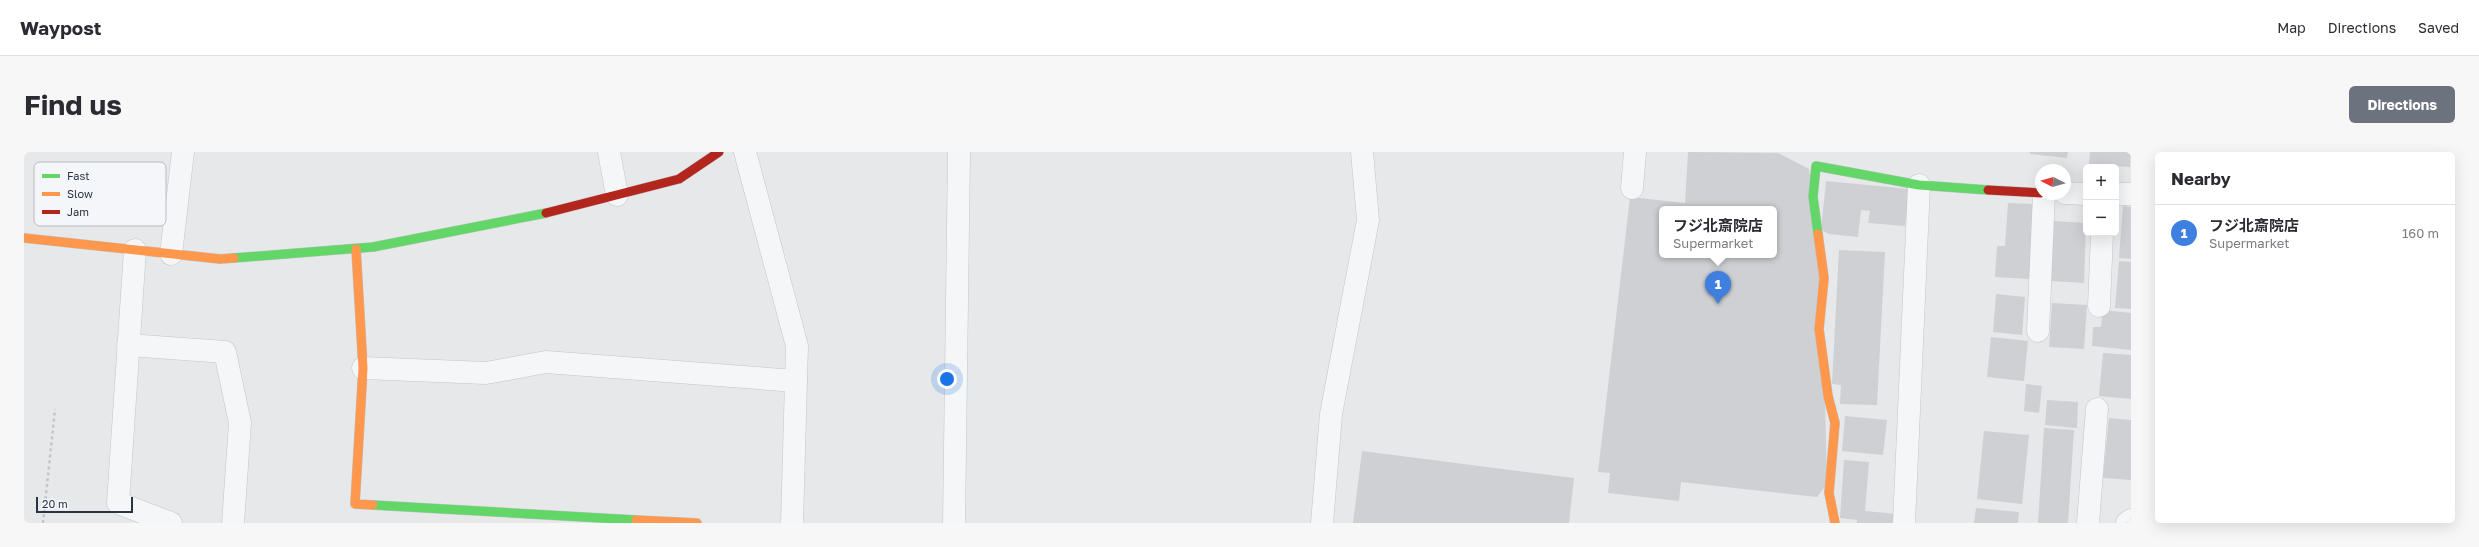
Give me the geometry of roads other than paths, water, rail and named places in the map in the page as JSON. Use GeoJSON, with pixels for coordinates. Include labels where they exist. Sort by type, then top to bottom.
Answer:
{"type":"FeatureCollection","features":[{"type":"Feature","properties":{"kind":"street"},"geometry":{"type":"LineString","coordinates":[[172,254],[183,152]]}},
{"type":"Feature","properties":{"kind":"street"},"geometry":{"type":"LineString","coordinates":[[609,152],[617,195]]}},
{"type":"Feature","properties":{"kind":"street"},"geometry":{"type":"LineString","coordinates":[[24,238],[220,259],[356,249],[421,239],[523,219],[679,179],[720,152]]}},
{"type":"Feature","properties":{"kind":"street"},"geometry":{"type":"LineString","coordinates":[[745,152],[797,346],[792,523]]}},
{"type":"Feature","properties":{"kind":"street"},"geometry":{"type":"LineString","coordinates":[[954,523],[959,152]]}},
{"type":"Feature","properties":{"kind":"street"},"geometry":{"type":"LineString","coordinates":[[1322,523],[1331,414],[1368,220],[1362,152]]}},
{"type":"Feature","properties":{"kind":"street"},"geometry":{"type":"LineString","coordinates":[[1632,188],[1635,152]]}},
{"type":"Feature","properties":{"kind":"street"},"geometry":{"type":"LineString","coordinates":[[1835,523],[1831,510],[1829,493],[1835,423],[1828,396],[1819,330],[1824,278],[1813,197],[1816,166],[1919,186],[2035,193]]}},
{"type":"Feature","properties":{"kind":"street"},"geometry":{"type":"LineString","coordinates":[[1904,523],[1919,186]]}},
{"type":"Feature","properties":{"kind":"street"},"geometry":{"type":"LineString","coordinates":[[2071,193],[2083,194]]}},
{"type":"Feature","properties":{"kind":"street"},"geometry":{"type":"LineString","coordinates":[[2119,194],[2131,194]]}},
{"type":"Feature","properties":{"kind":"street"},"geometry":{"type":"LineString","coordinates":[[2038,331],[2044,200]]}},
{"type":"Feature","properties":{"kind":"street"},"geometry":{"type":"LineString","coordinates":[[2099,306],[2102,236]]}},
{"type":"Feature","properties":{"kind":"street"},"geometry":{"type":"LineString","coordinates":[[356,249],[363,368],[355,504],[697,523]]}},
{"type":"Feature","properties":{"kind":"street"},"geometry":{"type":"LineString","coordinates":[[135,250],[118,503],[171,523]]}},
{"type":"Feature","properties":{"kind":"street"},"geometry":{"type":"LineString","coordinates":[[128,345],[226,352],[240,423],[233,523]]}},
{"type":"Feature","properties":{"kind":"street"},"geometry":{"type":"LineString","coordinates":[[363,368],[486,373],[546,362],[796,381]]}},
{"type":"Feature","properties":{"kind":"street"},"geometry":{"type":"LineString","coordinates":[[2088,523],[2097,409]]}},
{"type":"Feature","properties":{"kind":"street"},"geometry":{"type":"LineString","coordinates":[[2127,523],[2131,520]]}},
{"type":"Feature","properties":{"kind":"place","name":"フジ北斎院店"},"geometry":{"type":"Point","coordinates":[1718,304]}}]}
